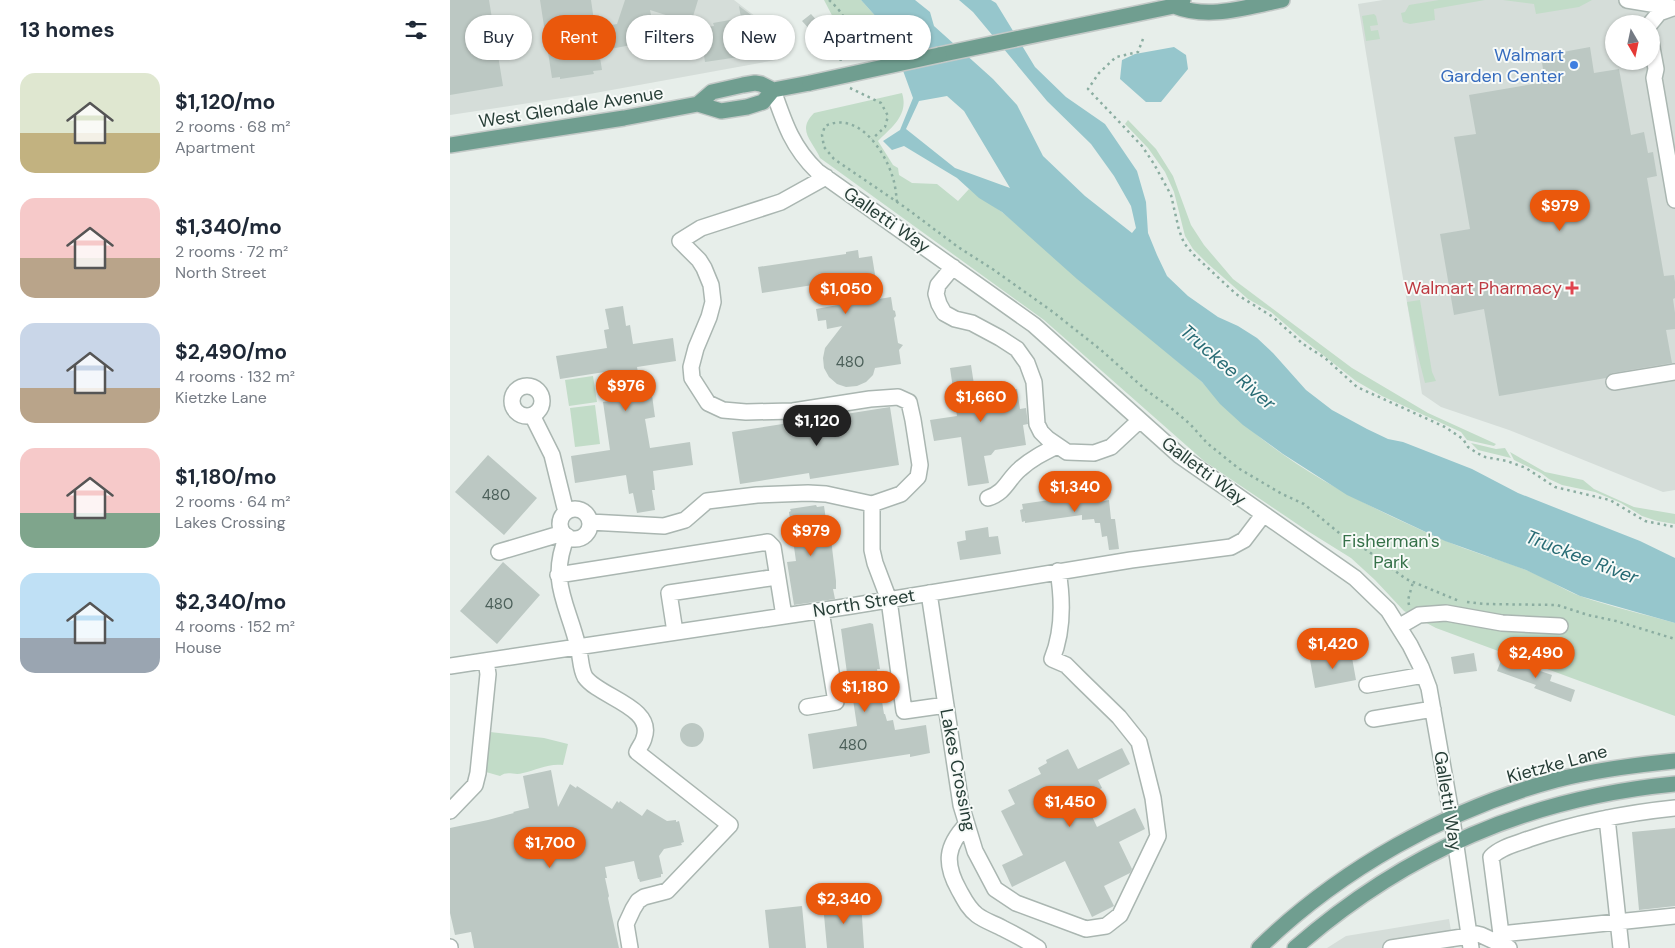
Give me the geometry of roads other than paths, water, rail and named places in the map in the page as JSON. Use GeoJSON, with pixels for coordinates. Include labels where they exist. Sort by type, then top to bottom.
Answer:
{"type":"FeatureCollection","features":[{"type":"Feature","properties":{"kind":"main road"},"geometry":{"type":"LineString","coordinates":[[1177,2],[1188,11],[1215,12],[1282,0]]}},
{"type":"Feature","properties":{"kind":"main road","name":"West Glendale Avenue"},"geometry":{"type":"LineString","coordinates":[[698,104],[718,89],[755,83],[773,90],[810,83],[1071,27],[1177,2]]}},
{"type":"Feature","properties":{"kind":"main road","name":"West Glendale Avenue"},"geometry":{"type":"LineString","coordinates":[[450,145],[606,121],[698,104],[721,111],[747,107],[763,102],[773,90]]}},
{"type":"Feature","properties":{"kind":"main road","name":"Kietzke Lane"},"geometry":{"type":"LineString","coordinates":[[1259,948],[1306,906],[1354,872],[1394,848],[1452,819],[1493,801],[1554,781],[1619,767],[1675,761]]}},
{"type":"Feature","properties":{"kind":"main road"},"geometry":{"type":"LineString","coordinates":[[1296,948],[1369,890],[1426,856],[1454,842],[1507,821],[1571,801],[1614,791],[1675,784]]}},
{"type":"Feature","properties":{"kind":"street"},"geometry":{"type":"LineString","coordinates":[[1627,0],[1674,8]]}},
{"type":"Feature","properties":{"kind":"street"},"geometry":{"type":"LineString","coordinates":[[1657,15],[1674,8]]}},
{"type":"Feature","properties":{"kind":"street"},"geometry":{"type":"LineString","coordinates":[[1656,70],[1654,78],[1675,200]]}},
{"type":"Feature","properties":{"kind":"street","name":"Galletti Way"},"geometry":{"type":"LineString","coordinates":[[773,90],[791,138],[804,158],[826,177],[1034,325],[1178,455],[1355,578],[1388,610],[1405,623],[1424,675],[1433,709],[1452,819],[1469,939]]}},
{"type":"Feature","properties":{"kind":"street"},"geometry":{"type":"LineString","coordinates":[[590,522],[664,526],[685,520],[707,500],[757,496],[808,493],[826,494],[872,504],[901,494],[918,477],[920,465],[914,420],[909,402],[898,397],[870,399],[793,411],[746,412],[723,410],[708,403],[692,378],[691,367],[696,348],[713,302],[711,285],[699,260],[675,237],[781,202],[826,177]]}},
{"type":"Feature","properties":{"kind":"street"},"geometry":{"type":"LineString","coordinates":[[953,266],[938,285],[936,294],[944,314],[972,323],[1017,349],[1027,363],[1034,382],[1037,424],[1041,432],[1057,446],[1075,454],[1094,453],[1118,441],[1140,420]]}},
{"type":"Feature","properties":{"kind":"street"},"geometry":{"type":"LineString","coordinates":[[1614,382],[1675,372]]}},
{"type":"Feature","properties":{"kind":"street"},"geometry":{"type":"LineString","coordinates":[[532,415],[552,456],[566,512]]}},
{"type":"Feature","properties":{"kind":"street"},"geometry":{"type":"LineString","coordinates":[[988,498],[998,495],[1018,471],[1036,456],[1057,446]]}},
{"type":"Feature","properties":{"kind":"street"},"geometry":{"type":"LineString","coordinates":[[872,504],[872,550],[889,600],[904,712],[946,705]]}},
{"type":"Feature","properties":{"kind":"street"},"geometry":{"type":"LineString","coordinates":[[572,509],[582,511],[589,518],[590,522],[588,532],[581,538],[571,538],[565,535],[560,524],[566,512],[572,509]]}},
{"type":"Feature","properties":{"kind":"street","name":"North Street"},"geometry":{"type":"LineString","coordinates":[[450,666],[889,600],[1058,571],[1231,548],[1244,540],[1263,515]]}},
{"type":"Feature","properties":{"kind":"street"},"geometry":{"type":"LineString","coordinates":[[499,552],[565,535]]}},
{"type":"Feature","properties":{"kind":"street"},"geometry":{"type":"LineString","coordinates":[[565,535],[560,553],[558,575],[578,647],[583,673],[591,684],[639,714],[646,730],[637,752],[730,825],[667,891],[644,897],[638,901],[626,924],[630,948]]}},
{"type":"Feature","properties":{"kind":"street"},"geometry":{"type":"LineString","coordinates":[[558,575],[768,542],[773,547],[784,616]]}},
{"type":"Feature","properties":{"kind":"street","name":"Lakes Crossing"},"geometry":{"type":"LineString","coordinates":[[929,593],[961,805],[976,852],[995,889],[1016,903],[1086,929],[1106,926],[1120,915],[1158,836],[1153,798],[1139,742],[1119,717],[1066,665],[1052,659],[1062,615],[1058,571]]}},
{"type":"Feature","properties":{"kind":"street"},"geometry":{"type":"LineString","coordinates":[[675,632],[669,593],[778,577]]}},
{"type":"Feature","properties":{"kind":"street"},"geometry":{"type":"LineString","coordinates":[[808,707],[836,702],[821,610]]}},
{"type":"Feature","properties":{"kind":"street"},"geometry":{"type":"LineString","coordinates":[[1405,623],[1420,615],[1446,613],[1502,623],[1560,626]]}},
{"type":"Feature","properties":{"kind":"street"},"geometry":{"type":"LineString","coordinates":[[450,811],[474,785],[478,773],[488,674],[486,660]]}},
{"type":"Feature","properties":{"kind":"street"},"geometry":{"type":"LineString","coordinates":[[1367,686],[1424,675]]}},
{"type":"Feature","properties":{"kind":"street"},"geometry":{"type":"LineString","coordinates":[[1373,719],[1433,709]]}},
{"type":"Feature","properties":{"kind":"street"},"geometry":{"type":"LineString","coordinates":[[1675,808],[1608,818],[1554,831],[1507,847],[1491,856],[1501,934],[1675,916]]}},
{"type":"Feature","properties":{"kind":"street"},"geometry":{"type":"LineString","coordinates":[[1608,818],[1621,948]]}},
{"type":"Feature","properties":{"kind":"street"},"geometry":{"type":"LineString","coordinates":[[967,824],[953,844],[949,857],[951,877],[972,910],[983,919],[1038,948]]}},
{"type":"Feature","properties":{"kind":"street"},"geometry":{"type":"LineString","coordinates":[[1391,948],[1469,939],[1481,935],[1508,948]]}},
{"type":"Feature","properties":{"kind":"water"},"geometry":{"type":"Polygon","coordinates":[[[861,0],[915,0],[930,12],[931,15],[874,15],[861,0]]]}},
{"type":"Feature","properties":{"kind":"water","name":"Truckee River"},"geometry":{"type":"Polygon","coordinates":[[[959,0],[991,0],[996,3],[1035,67],[1066,97],[1105,124],[1137,171],[1146,202],[1148,233],[1167,276],[1188,296],[1218,317],[1238,326],[1257,338],[1306,390],[1332,410],[1367,429],[1388,439],[1403,442],[1472,469],[1518,493],[1640,541],[1675,558],[1675,623],[1580,596],[1526,570],[1445,541],[1347,495],[1283,454],[1243,425],[1220,404],[1202,382],[1077,279],[1002,212],[979,198],[957,178],[904,146],[892,150],[883,141],[900,130],[913,98],[899,60],[931,60],[931,16],[934,26],[993,79],[1017,105],[1043,156],[1085,196],[1132,233],[1136,228],[1131,206],[1114,176],[1091,144],[1047,101],[973,12],[959,0]],[[947,96],[919,101],[906,129],[955,168],[1010,188],[964,111],[947,96]]]}},
{"type":"Feature","properties":{"kind":"water"},"geometry":{"type":"Polygon","coordinates":[[[1174,47],[1186,55],[1188,69],[1161,102],[1146,102],[1120,79],[1122,60],[1135,54],[1174,47]]]}},
{"type":"Feature","properties":{"kind":"place","name":"Walmart Garden Center"},"geometry":{"type":"Point","coordinates":[1574,65]}},
{"type":"Feature","properties":{"kind":"place","name":"Walmart Pharmacy"},"geometry":{"type":"Point","coordinates":[1572,288]}},
{"type":"Feature","properties":{"kind":"park label","name":"Fisherman's Park"},"geometry":{"type":"Point","coordinates":[1391,551]}}]}
